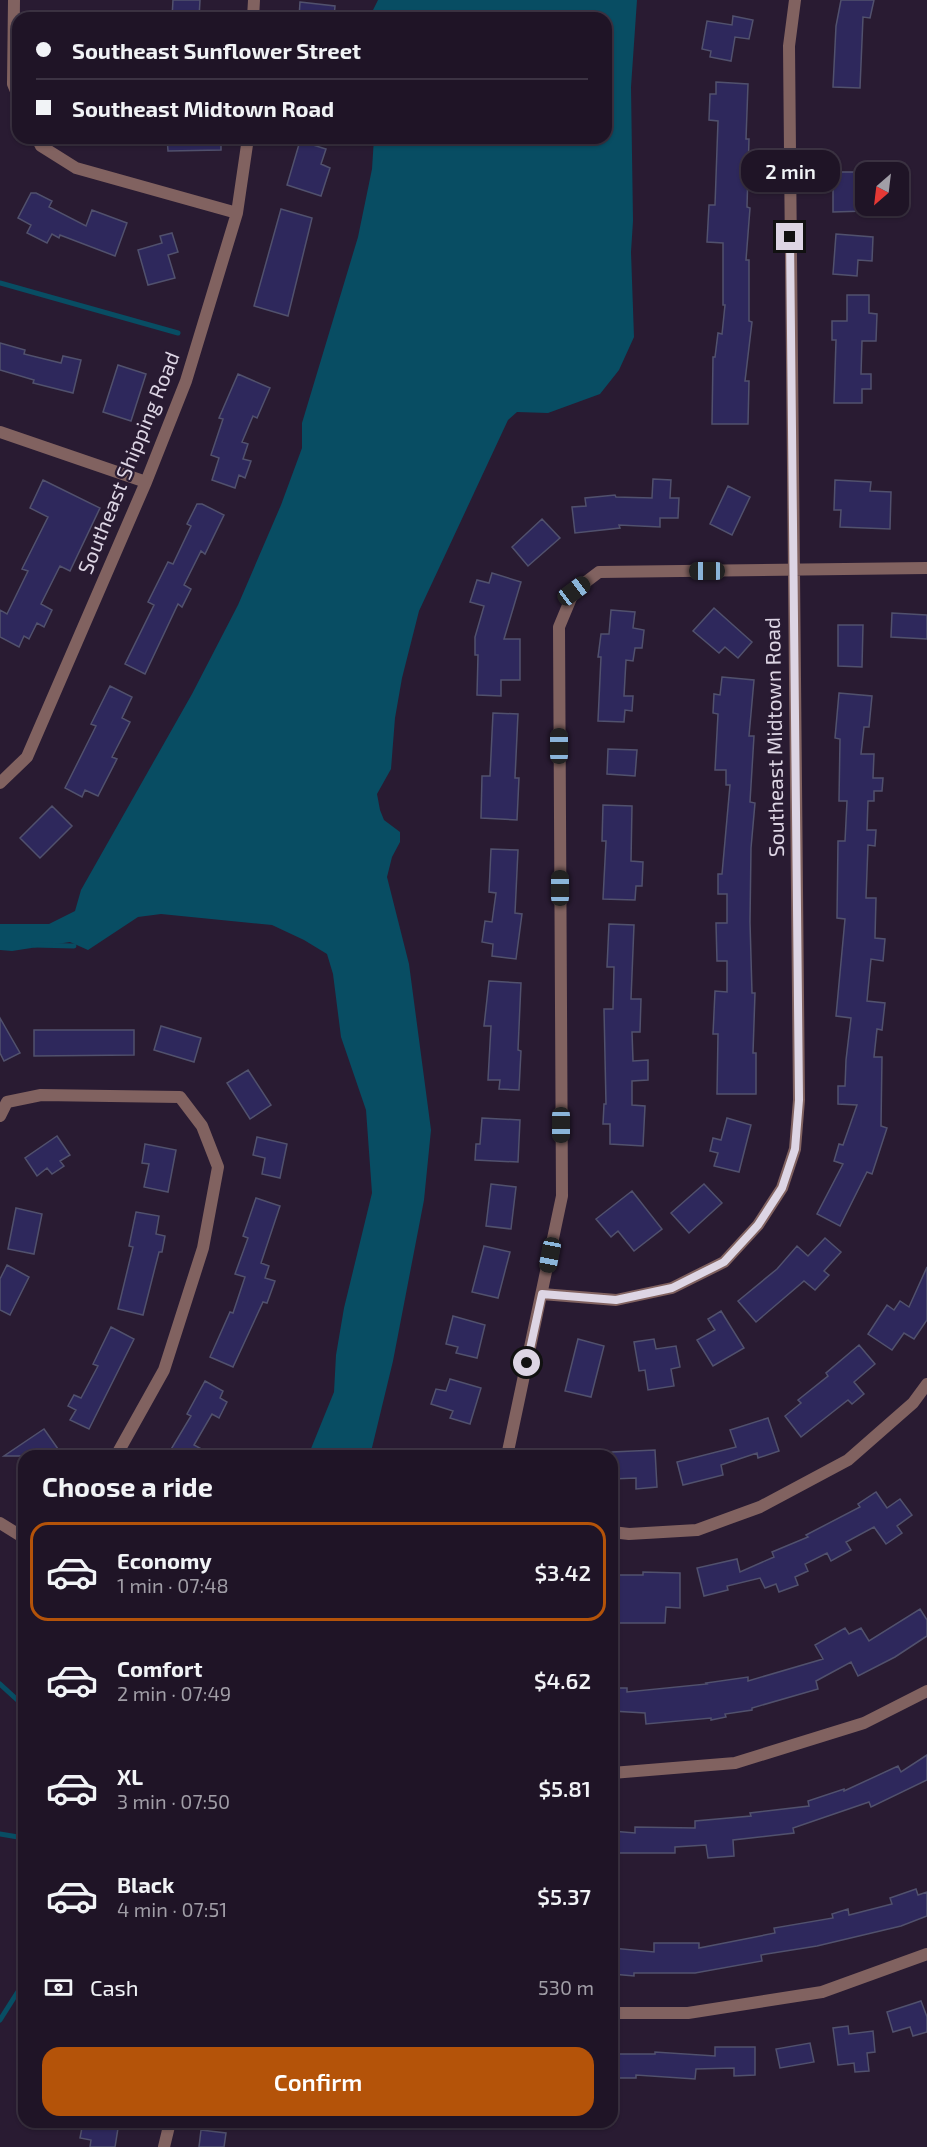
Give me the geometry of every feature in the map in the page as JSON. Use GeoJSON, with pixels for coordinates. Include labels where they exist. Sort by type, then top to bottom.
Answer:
{"type":"FeatureCollection","features":[{"type":"Feature","properties":{"kind":"street","name":"Southeast Midtown Road"},"geometry":{"type":"LineString","coordinates":[[542,1294],[616,1300],[672,1288],[724,1262],[758,1225],[782,1188],[795,1149],[799,1100],[789,46],[795,0]]}},
{"type":"Feature","properties":{"kind":"street"},"geometry":{"type":"LineString","coordinates":[[40,144],[76,168],[237,213]]}},
{"type":"Feature","properties":{"kind":"street","name":"Southeast Shipping Road"},"geometry":{"type":"LineString","coordinates":[[0,783],[27,757],[146,482],[186,381],[237,213],[247,144]]}},
{"type":"Feature","properties":{"kind":"street"},"geometry":{"type":"LineString","coordinates":[[0,432],[146,482]]}},
{"type":"Feature","properties":{"kind":"street"},"geometry":{"type":"LineString","coordinates":[[508,1450],[562,1196],[559,627],[574,591],[599,572],[927,568]]}},
{"type":"Feature","properties":{"kind":"street"},"geometry":{"type":"LineString","coordinates":[[0,1116],[7,1102],[41,1095],[180,1097],[202,1126],[218,1167],[203,1248],[164,1370],[119,1450]]}},
{"type":"Feature","properties":{"kind":"street"},"geometry":{"type":"LineString","coordinates":[[618,1533],[697,1530],[760,1507],[848,1460],[913,1403],[927,1384]]}},
{"type":"Feature","properties":{"kind":"street"},"geometry":{"type":"LineString","coordinates":[[0,1523],[18,1534]]}},
{"type":"Feature","properties":{"kind":"street"},"geometry":{"type":"LineString","coordinates":[[618,1773],[735,1763],[864,1723],[927,1691]]}},
{"type":"Feature","properties":{"kind":"street"},"geometry":{"type":"LineString","coordinates":[[618,2013],[688,2013],[822,1992],[927,1954]]}},
{"type":"Feature","properties":{"kind":"street"},"geometry":{"type":"LineString","coordinates":[[164,2147],[169,2128]]}},
{"type":"Feature","properties":{"kind":"water"},"geometry":{"type":"Polygon","coordinates":[[[378,0],[637,0],[631,87],[633,221],[631,252],[634,337],[619,370],[600,394],[548,413],[517,412],[508,420],[419,611],[402,678],[395,718],[391,769],[377,794],[384,820],[400,832],[400,842],[392,857],[387,877],[409,964],[431,1130],[424,1200],[393,1361],[371,1450],[310,1450],[334,1392],[336,1355],[344,1308],[372,1193],[366,1110],[341,1037],[333,974],[327,954],[272,925],[161,914],[138,917],[88,950],[70,942],[12,951],[0,950],[0,924],[49,924],[75,911],[81,890],[192,694],[238,605],[281,505],[302,448],[302,423],[358,237],[372,169],[374,144],[612,144],[612,12],[373,12],[378,0]]]}},
{"type":"Feature","properties":{"kind":"building"},"geometry":{"type":"Polygon","coordinates":[[[173,0],[200,0],[199,12],[172,12],[173,0]]]}},
{"type":"Feature","properties":{"kind":"building"},"geometry":{"type":"Polygon","coordinates":[[[841,0],[874,0],[870,18],[863,17],[860,88],[833,87],[836,26],[841,0]]]}},
{"type":"Feature","properties":{"kind":"building"},"geometry":{"type":"Polygon","coordinates":[[[300,2],[335,6],[334,12],[299,12],[300,2]]]}},
{"type":"Feature","properties":{"kind":"building"},"geometry":{"type":"Polygon","coordinates":[[[733,16],[753,20],[749,39],[735,37],[731,61],[710,57],[711,51],[702,49],[707,21],[732,25],[733,16]]]}},
{"type":"Feature","properties":{"kind":"building"},"geometry":{"type":"Polygon","coordinates":[[[716,82],[748,84],[747,207],[750,208],[746,260],[749,260],[749,321],[752,322],[745,381],[749,381],[748,424],[712,424],[713,357],[715,357],[718,333],[722,334],[725,305],[723,305],[723,243],[707,242],[709,205],[715,205],[718,121],[709,120],[710,94],[716,94],[716,82]]]}},
{"type":"Feature","properties":{"kind":"building"},"geometry":{"type":"Polygon","coordinates":[[[167,144],[221,144],[221,150],[168,151],[167,144]]]}},
{"type":"Feature","properties":{"kind":"building"},"geometry":{"type":"Polygon","coordinates":[[[299,144],[310,144],[326,149],[321,164],[330,168],[321,196],[287,185],[299,144]]]}},
{"type":"Feature","properties":{"kind":"building"},"geometry":{"type":"Polygon","coordinates":[[[833,172],[855,172],[855,211],[833,212],[833,172]]]}},
{"type":"Feature","properties":{"kind":"building"},"geometry":{"type":"Polygon","coordinates":[[[31,193],[52,201],[49,207],[86,226],[92,210],[127,223],[115,256],[60,235],[59,238],[52,234],[47,243],[27,233],[31,225],[18,218],[31,193]]]}},
{"type":"Feature","properties":{"kind":"building"},"geometry":{"type":"Polygon","coordinates":[[[281,209],[312,218],[288,316],[254,306],[281,209]]]}},
{"type":"Feature","properties":{"kind":"building"},"geometry":{"type":"Polygon","coordinates":[[[172,233],[178,252],[168,255],[175,278],[148,285],[138,250],[162,243],[160,236],[172,233]]]}},
{"type":"Feature","properties":{"kind":"building"},"geometry":{"type":"Polygon","coordinates":[[[836,234],[873,237],[872,261],[858,260],[857,276],[833,274],[836,234]]]}},
{"type":"Feature","properties":{"kind":"building"},"geometry":{"type":"Polygon","coordinates":[[[847,295],[869,295],[869,313],[877,314],[876,341],[862,341],[861,374],[871,374],[871,389],[862,389],[862,403],[834,403],[836,340],[832,340],[832,321],[847,321],[847,295]]]}},
{"type":"Feature","properties":{"kind":"building"},"geometry":{"type":"Polygon","coordinates":[[[0,343],[25,350],[24,354],[61,363],[63,356],[81,360],[73,393],[33,383],[34,380],[0,370],[0,343]]]}},
{"type":"Feature","properties":{"kind":"building"},"geometry":{"type":"Polygon","coordinates":[[[118,365],[146,374],[131,421],[103,412],[118,365]]]}},
{"type":"Feature","properties":{"kind":"building"},"geometry":{"type":"Polygon","coordinates":[[[238,374],[270,388],[257,418],[253,416],[242,442],[248,444],[243,459],[251,461],[245,478],[239,475],[235,488],[212,480],[219,458],[211,455],[223,419],[219,418],[238,374]]]}},
{"type":"Feature","properties":{"kind":"building"},"geometry":{"type":"Polygon","coordinates":[[[653,479],[671,480],[670,498],[679,498],[678,518],[660,518],[660,527],[619,525],[620,528],[575,533],[572,507],[586,506],[585,498],[615,495],[616,497],[652,498],[653,479]]]}},
{"type":"Feature","properties":{"kind":"building"},"geometry":{"type":"Polygon","coordinates":[[[43,480],[100,508],[70,571],[60,566],[41,604],[52,610],[44,627],[37,623],[29,639],[24,636],[19,647],[0,637],[0,610],[7,614],[28,571],[22,569],[48,517],[30,508],[43,480]]]}},
{"type":"Feature","properties":{"kind":"building"},"geometry":{"type":"Polygon","coordinates":[[[835,480],[871,482],[870,491],[891,492],[890,529],[840,527],[841,510],[834,510],[835,480]]]}},
{"type":"Feature","properties":{"kind":"building"},"geometry":{"type":"Polygon","coordinates":[[[728,486],[750,497],[732,535],[710,524],[728,486]]]}},
{"type":"Feature","properties":{"kind":"building"},"geometry":{"type":"Polygon","coordinates":[[[197,504],[202,504],[224,515],[205,554],[201,551],[184,585],[191,589],[182,607],[178,604],[145,674],[125,664],[154,605],[148,602],[168,562],[173,564],[191,526],[187,524],[197,504]]]}},
{"type":"Feature","properties":{"kind":"building"},"geometry":{"type":"Polygon","coordinates":[[[542,519],[560,538],[528,566],[512,547],[542,519]]]}},
{"type":"Feature","properties":{"kind":"building"},"geometry":{"type":"Polygon","coordinates":[[[492,573],[521,582],[504,639],[520,639],[520,680],[501,680],[501,696],[477,695],[478,655],[475,655],[475,637],[484,606],[470,602],[477,580],[489,583],[492,573]]]}},
{"type":"Feature","properties":{"kind":"building"},"geometry":{"type":"Polygon","coordinates":[[[714,608],[752,642],[738,658],[725,647],[719,653],[693,631],[714,608]]]}},
{"type":"Feature","properties":{"kind":"building"},"geometry":{"type":"Polygon","coordinates":[[[611,610],[635,612],[633,628],[644,630],[642,648],[635,648],[633,661],[626,660],[624,696],[633,696],[632,711],[625,710],[624,722],[598,721],[601,657],[598,657],[601,634],[609,634],[611,610]]]}},
{"type":"Feature","properties":{"kind":"building"},"geometry":{"type":"Polygon","coordinates":[[[892,613],[927,615],[927,639],[891,637],[892,613]]]}},
{"type":"Feature","properties":{"kind":"building"},"geometry":{"type":"Polygon","coordinates":[[[838,625],[863,625],[862,667],[838,666],[838,625]]]}},
{"type":"Feature","properties":{"kind":"building"},"geometry":{"type":"Polygon","coordinates":[[[722,677],[754,680],[749,736],[754,736],[750,802],[755,803],[751,848],[750,922],[752,993],[755,993],[753,1053],[756,1053],[756,1094],[717,1094],[718,1034],[713,1034],[715,991],[727,992],[727,961],[717,961],[716,923],[727,923],[727,894],[718,894],[718,874],[722,874],[730,785],[726,785],[726,770],[715,770],[718,714],[713,713],[714,694],[720,695],[722,677]]]}},
{"type":"Feature","properties":{"kind":"building"},"geometry":{"type":"Polygon","coordinates":[[[110,686],[132,697],[122,718],[130,722],[112,757],[117,759],[98,796],[85,790],[82,797],[65,788],[96,726],[91,724],[110,686]]]}},
{"type":"Feature","properties":{"kind":"building"},"geometry":{"type":"Polygon","coordinates":[[[839,693],[872,696],[869,727],[864,727],[861,754],[874,754],[873,778],[883,778],[882,791],[874,791],[874,801],[868,801],[867,830],[876,830],[875,846],[868,845],[866,898],[876,898],[875,938],[885,939],[883,961],[871,959],[867,1001],[885,1003],[882,1030],[877,1029],[874,1057],[882,1057],[881,1126],[887,1128],[872,1174],[867,1172],[840,1226],[817,1214],[843,1164],[834,1161],[839,1144],[843,1145],[857,1105],[838,1104],[838,1086],[845,1086],[851,1018],[836,1016],[845,919],[837,918],[838,841],[845,841],[847,801],[839,801],[840,739],[835,738],[839,693]]]}},
{"type":"Feature","properties":{"kind":"building"},"geometry":{"type":"Polygon","coordinates":[[[493,713],[518,714],[515,778],[519,778],[517,820],[481,818],[482,776],[490,776],[493,713]]]}},
{"type":"Feature","properties":{"kind":"building"},"geometry":{"type":"Polygon","coordinates":[[[608,749],[637,750],[635,776],[607,774],[608,749]]]}},
{"type":"Feature","properties":{"kind":"building"},"geometry":{"type":"Polygon","coordinates":[[[603,805],[632,806],[631,861],[643,862],[642,886],[636,886],[635,900],[603,899],[606,841],[602,841],[603,805]]]}},
{"type":"Feature","properties":{"kind":"building"},"geometry":{"type":"Polygon","coordinates":[[[52,806],[72,826],[40,858],[20,838],[52,806]]]}},
{"type":"Feature","properties":{"kind":"building"},"geometry":{"type":"Polygon","coordinates":[[[491,849],[518,850],[515,913],[522,914],[516,959],[492,956],[493,944],[482,942],[485,921],[492,922],[496,893],[489,892],[491,849]]]}},
{"type":"Feature","properties":{"kind":"building"},"geometry":{"type":"Polygon","coordinates":[[[609,924],[634,925],[631,999],[641,999],[640,1032],[632,1032],[633,1061],[648,1060],[648,1080],[632,1081],[632,1105],[645,1106],[643,1146],[610,1144],[610,1124],[603,1124],[604,1104],[606,1104],[604,1009],[613,1009],[614,967],[607,967],[609,924]]]}},
{"type":"Feature","properties":{"kind":"building"},"geometry":{"type":"Polygon","coordinates":[[[489,981],[521,983],[519,1090],[499,1089],[500,1080],[488,1080],[491,1026],[484,1026],[489,981]]]}},
{"type":"Feature","properties":{"kind":"building"},"geometry":{"type":"Polygon","coordinates":[[[0,1018],[20,1053],[4,1061],[0,1053],[0,1018]]]}},
{"type":"Feature","properties":{"kind":"building"},"geometry":{"type":"Polygon","coordinates":[[[161,1026],[201,1038],[194,1062],[154,1050],[161,1026]]]}},
{"type":"Feature","properties":{"kind":"building"},"geometry":{"type":"Polygon","coordinates":[[[34,1030],[134,1030],[134,1055],[34,1056],[34,1030]]]}},
{"type":"Feature","properties":{"kind":"building"},"geometry":{"type":"Polygon","coordinates":[[[248,1070],[271,1105],[250,1119],[227,1083],[248,1070]]]}},
{"type":"Feature","properties":{"kind":"building"},"geometry":{"type":"Polygon","coordinates":[[[482,1118],[520,1120],[518,1162],[475,1160],[476,1144],[480,1144],[482,1118]]]}},
{"type":"Feature","properties":{"kind":"building"},"geometry":{"type":"Polygon","coordinates":[[[727,1118],[751,1125],[739,1172],[714,1166],[718,1153],[710,1151],[713,1138],[721,1140],[727,1118]]]}},
{"type":"Feature","properties":{"kind":"building"},"geometry":{"type":"Polygon","coordinates":[[[57,1136],[70,1155],[60,1161],[64,1166],[52,1174],[47,1168],[37,1176],[25,1158],[57,1136]]]}},
{"type":"Feature","properties":{"kind":"building"},"geometry":{"type":"Polygon","coordinates":[[[257,1137],[287,1144],[280,1178],[262,1174],[265,1158],[253,1155],[257,1137]]]}},
{"type":"Feature","properties":{"kind":"building"},"geometry":{"type":"Polygon","coordinates":[[[145,1144],[176,1150],[168,1192],[144,1187],[149,1164],[142,1163],[145,1144]]]}},
{"type":"Feature","properties":{"kind":"building"},"geometry":{"type":"Polygon","coordinates":[[[491,1184],[516,1187],[511,1229],[486,1226],[491,1184]]]}},
{"type":"Feature","properties":{"kind":"building"},"geometry":{"type":"Polygon","coordinates":[[[704,1184],[722,1203],[689,1233],[671,1213],[704,1184]]]}},
{"type":"Feature","properties":{"kind":"building"},"geometry":{"type":"Polygon","coordinates":[[[632,1191],[662,1229],[634,1251],[618,1231],[611,1237],[596,1219],[632,1191]]]}},
{"type":"Feature","properties":{"kind":"building"},"geometry":{"type":"Polygon","coordinates":[[[256,1198],[280,1206],[261,1263],[269,1266],[265,1278],[275,1281],[267,1303],[263,1302],[233,1367],[210,1357],[230,1312],[233,1313],[245,1277],[235,1274],[248,1238],[243,1236],[256,1198]]]}},
{"type":"Feature","properties":{"kind":"building"},"geometry":{"type":"Polygon","coordinates":[[[16,1208],[42,1214],[34,1254],[8,1249],[16,1208]]]}},
{"type":"Feature","properties":{"kind":"building"},"geometry":{"type":"Polygon","coordinates":[[[136,1212],[159,1216],[156,1234],[165,1236],[143,1315],[118,1309],[133,1247],[129,1246],[136,1212]]]}},
{"type":"Feature","properties":{"kind":"building"},"geometry":{"type":"Polygon","coordinates":[[[825,1238],[841,1252],[824,1271],[829,1275],[815,1290],[804,1281],[756,1322],[738,1301],[777,1269],[797,1246],[808,1256],[825,1238]]]}},
{"type":"Feature","properties":{"kind":"building"},"geometry":{"type":"Polygon","coordinates":[[[484,1246],[510,1252],[498,1298],[472,1292],[484,1246]]]}},
{"type":"Feature","properties":{"kind":"building"},"geometry":{"type":"Polygon","coordinates":[[[7,1265],[29,1277],[10,1315],[0,1310],[0,1279],[7,1265]]]}},
{"type":"Feature","properties":{"kind":"building"},"geometry":{"type":"Polygon","coordinates":[[[927,1267],[927,1320],[914,1339],[904,1333],[892,1350],[868,1334],[887,1305],[894,1310],[900,1301],[909,1307],[927,1267]]]}},
{"type":"Feature","properties":{"kind":"building"},"geometry":{"type":"Polygon","coordinates":[[[721,1311],[744,1348],[713,1366],[697,1340],[715,1330],[708,1319],[721,1311]]]}},
{"type":"Feature","properties":{"kind":"building"},"geometry":{"type":"Polygon","coordinates":[[[453,1316],[485,1325],[477,1358],[456,1353],[458,1347],[446,1344],[453,1316]]]}},
{"type":"Feature","properties":{"kind":"building"},"geometry":{"type":"Polygon","coordinates":[[[111,1327],[134,1339],[89,1429],[70,1420],[76,1410],[68,1406],[74,1395],[81,1398],[98,1366],[93,1364],[111,1327]]]}},
{"type":"Feature","properties":{"kind":"building"},"geometry":{"type":"Polygon","coordinates":[[[578,1339],[604,1346],[591,1397],[565,1391],[578,1339]]]}},
{"type":"Feature","properties":{"kind":"building"},"geometry":{"type":"Polygon","coordinates":[[[654,1339],[656,1349],[676,1346],[680,1367],[671,1369],[674,1386],[648,1390],[645,1370],[639,1371],[634,1342],[654,1339]]]}},
{"type":"Feature","properties":{"kind":"building"},"geometry":{"type":"Polygon","coordinates":[[[859,1345],[875,1364],[854,1382],[864,1394],[852,1404],[848,1400],[801,1437],[785,1416],[801,1403],[798,1400],[828,1376],[826,1373],[859,1345]]]}},
{"type":"Feature","properties":{"kind":"building"},"geometry":{"type":"Polygon","coordinates":[[[450,1379],[481,1388],[470,1424],[450,1418],[453,1411],[431,1404],[436,1389],[446,1391],[450,1379]]]}},
{"type":"Feature","properties":{"kind":"building"},"geometry":{"type":"Polygon","coordinates":[[[205,1381],[223,1391],[220,1398],[227,1402],[219,1418],[212,1414],[194,1445],[203,1450],[171,1450],[191,1416],[187,1414],[205,1381]]]}},
{"type":"Feature","properties":{"kind":"building"},"geometry":{"type":"Polygon","coordinates":[[[768,1418],[779,1451],[758,1458],[757,1453],[721,1465],[723,1475],[683,1485],[677,1462],[736,1447],[730,1430],[768,1418]]]}},
{"type":"Feature","properties":{"kind":"building"},"geometry":{"type":"Polygon","coordinates":[[[44,1429],[59,1450],[18,1450],[18,1456],[4,1456],[44,1429]]]}},
{"type":"Feature","properties":{"kind":"building"},"geometry":{"type":"Polygon","coordinates":[[[655,1450],[657,1487],[636,1489],[636,1478],[618,1479],[618,1452],[655,1450]]]}},
{"type":"Feature","properties":{"kind":"building"},"geometry":{"type":"Polygon","coordinates":[[[876,1492],[887,1508],[900,1499],[912,1515],[897,1526],[902,1533],[886,1544],[874,1527],[846,1542],[851,1550],[831,1561],[827,1553],[805,1564],[808,1571],[795,1577],[798,1585],[779,1592],[776,1584],[765,1588],[760,1578],[727,1586],[728,1590],[704,1596],[697,1568],[737,1559],[740,1572],[774,1557],[772,1552],[808,1537],[806,1535],[860,1507],[858,1504],[876,1492]]]}},
{"type":"Feature","properties":{"kind":"building"},"geometry":{"type":"Polygon","coordinates":[[[643,1572],[680,1573],[680,1608],[666,1607],[665,1623],[618,1623],[618,1575],[643,1575],[643,1572]]]}},
{"type":"Feature","properties":{"kind":"building"},"geometry":{"type":"Polygon","coordinates":[[[920,1609],[927,1620],[927,1636],[895,1657],[858,1676],[851,1662],[816,1681],[818,1689],[752,1708],[752,1710],[725,1714],[726,1717],[711,1720],[711,1718],[646,1724],[645,1713],[618,1711],[618,1688],[627,1688],[627,1692],[707,1684],[748,1677],[748,1681],[823,1659],[815,1645],[845,1628],[849,1634],[861,1628],[869,1641],[920,1609]]]}},
{"type":"Feature","properties":{"kind":"building"},"geometry":{"type":"Polygon","coordinates":[[[927,1755],[927,1780],[871,1807],[869,1802],[793,1828],[794,1833],[733,1840],[734,1856],[708,1858],[706,1845],[675,1847],[675,1853],[618,1853],[618,1832],[635,1833],[635,1827],[695,1828],[695,1821],[751,1816],[750,1813],[809,1806],[808,1801],[844,1789],[844,1791],[898,1766],[901,1772],[927,1755]]]}},
{"type":"Feature","properties":{"kind":"building"},"geometry":{"type":"Polygon","coordinates":[[[916,1889],[918,1895],[927,1892],[927,1916],[901,1926],[817,1946],[761,1955],[762,1961],[695,1973],[618,1975],[618,1949],[654,1952],[654,1943],[699,1943],[699,1948],[775,1933],[774,1928],[833,1918],[832,1914],[848,1909],[849,1915],[892,1904],[890,1898],[916,1889]]]}},
{"type":"Feature","properties":{"kind":"building"},"geometry":{"type":"Polygon","coordinates":[[[921,2001],[927,2017],[927,2032],[913,2036],[910,2027],[893,2032],[887,2012],[921,2001]]]}},
{"type":"Feature","properties":{"kind":"building"},"geometry":{"type":"Polygon","coordinates":[[[848,2026],[849,2034],[873,2031],[875,2052],[867,2053],[869,2071],[855,2072],[854,2063],[838,2065],[833,2028],[848,2026]]]}},
{"type":"Feature","properties":{"kind":"building"},"geometry":{"type":"Polygon","coordinates":[[[810,2043],[814,2062],[780,2068],[776,2049],[810,2043]]]}},
{"type":"Feature","properties":{"kind":"building"},"geometry":{"type":"Polygon","coordinates":[[[715,2047],[755,2047],[755,2075],[734,2076],[734,2068],[696,2069],[695,2079],[636,2075],[636,2078],[618,2078],[618,2054],[655,2054],[655,2052],[715,2056],[715,2047]]]}},
{"type":"Feature","properties":{"kind":"building"},"geometry":{"type":"Polygon","coordinates":[[[82,2128],[118,2128],[115,2147],[90,2147],[91,2140],[80,2138],[82,2128]]]}},
{"type":"Feature","properties":{"kind":"building"},"geometry":{"type":"Polygon","coordinates":[[[201,2130],[226,2133],[224,2147],[199,2147],[201,2130]]]}},
{"type":"Feature","properties":{"kind":"waterway"},"geometry":{"type":"LineString","coordinates":[[0,283],[178,333]]}},
{"type":"Feature","properties":{"kind":"waterway"},"geometry":{"type":"LineString","coordinates":[[34,945],[74,946]]}},
{"type":"Feature","properties":{"kind":"waterway"},"geometry":{"type":"LineString","coordinates":[[0,1684],[18,1700]]}},
{"type":"Feature","properties":{"kind":"waterway"},"geometry":{"type":"LineString","coordinates":[[0,1834],[18,1837]]}},
{"type":"Feature","properties":{"kind":"waterway"},"geometry":{"type":"LineString","coordinates":[[0,2020],[18,1992]]}},
{"type":"Feature","properties":{"kind":"route"},"geometry":{"type":"LineString","coordinates":[[527,1363],[542,1294],[616,1300],[672,1288],[724,1262],[758,1225],[782,1188],[795,1149],[799,1100],[790,237]]}}]}
